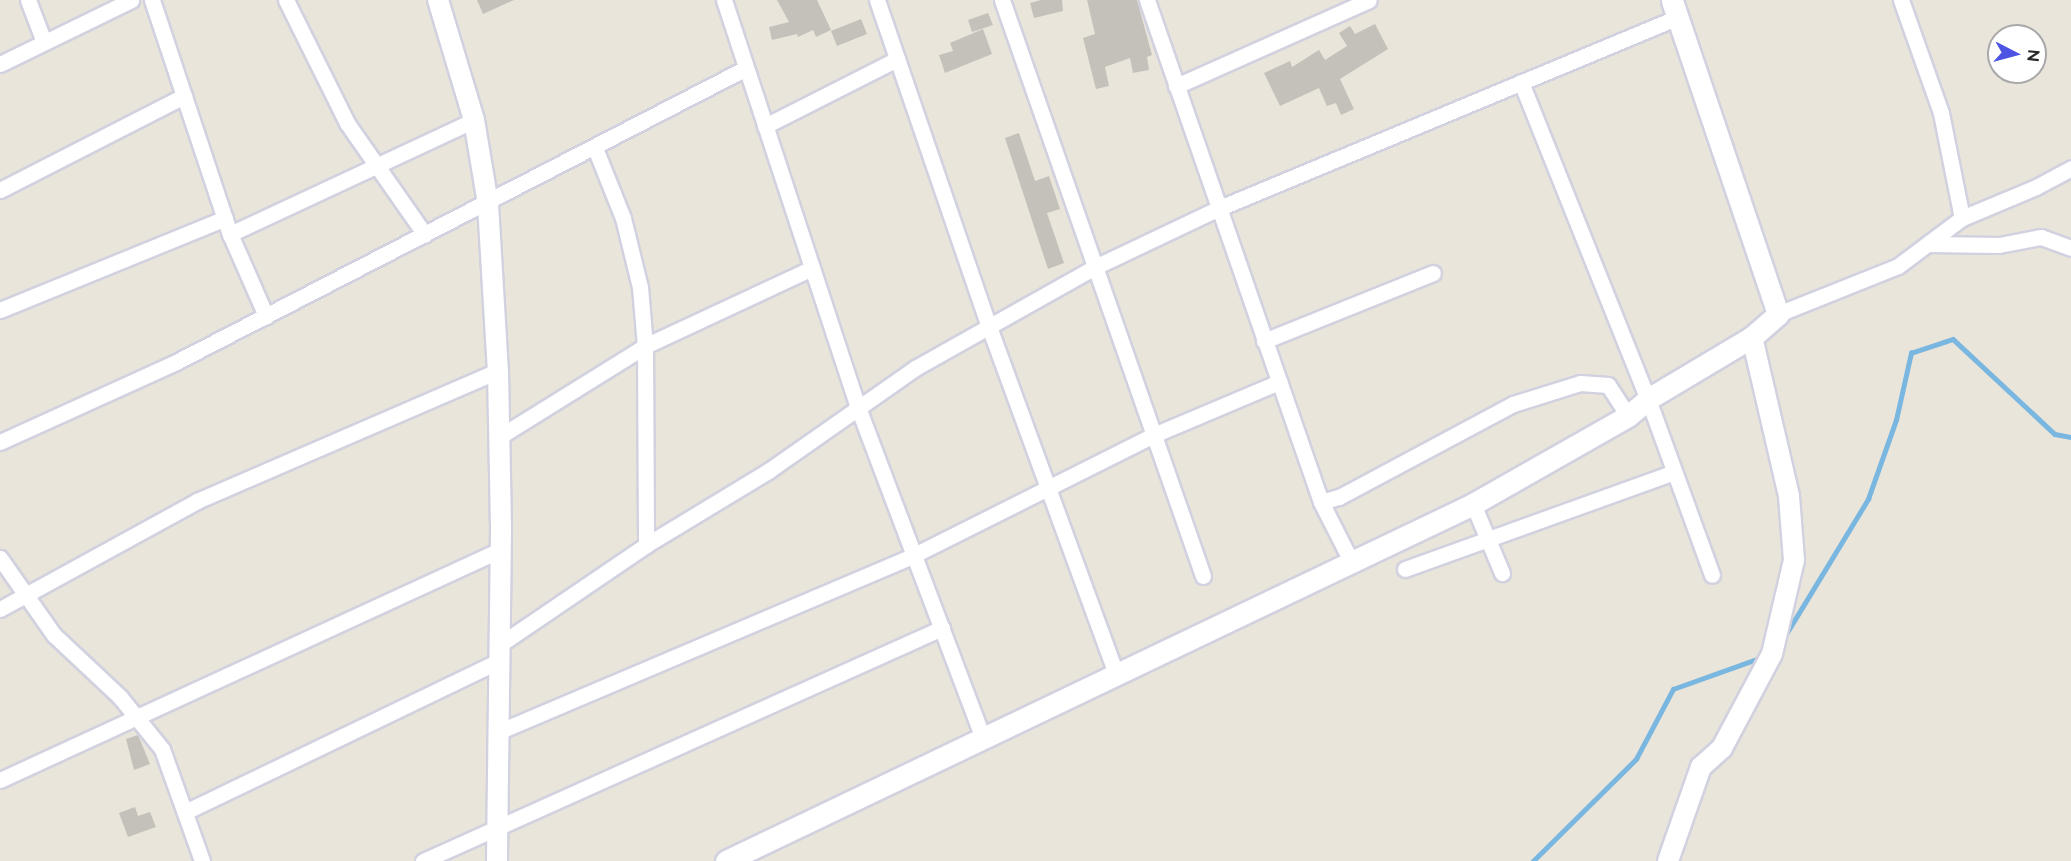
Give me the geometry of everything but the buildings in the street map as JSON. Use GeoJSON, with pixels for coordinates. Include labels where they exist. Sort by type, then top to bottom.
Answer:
{"type":"FeatureCollection","features":[{"type":"Feature","properties":{"kind":"main road"},"geometry":{"type":"LineString","coordinates":[[726,861],[984,740],[1473,504],[1628,416],[1648,399],[1752,337],[1778,314],[1675,8]]}},
{"type":"Feature","properties":{"kind":"street"},"geometry":{"type":"LineString","coordinates":[[27,0],[44,42]]}},
{"type":"Feature","properties":{"kind":"street"},"geometry":{"type":"LineString","coordinates":[[0,64],[131,0]]}},
{"type":"Feature","properties":{"kind":"street"},"geometry":{"type":"LineString","coordinates":[[152,0],[230,234],[266,316]]}},
{"type":"Feature","properties":{"kind":"street"},"geometry":{"type":"LineString","coordinates":[[286,0],[347,123],[425,235]]}},
{"type":"Feature","properties":{"kind":"street"},"geometry":{"type":"LineString","coordinates":[[438,0],[474,120],[488,204],[498,371],[501,550],[497,861]]}},
{"type":"Feature","properties":{"kind":"street"},"geometry":{"type":"LineString","coordinates":[[724,0],[859,410],[984,740]]}},
{"type":"Feature","properties":{"kind":"street"},"geometry":{"type":"LineString","coordinates":[[877,0],[988,324],[1117,676]]}},
{"type":"Feature","properties":{"kind":"street"},"geometry":{"type":"LineString","coordinates":[[1002,0],[1156,434],[1203,576]]}},
{"type":"Feature","properties":{"kind":"street"},"geometry":{"type":"LineString","coordinates":[[1146,0],[1320,502],[1351,561]]}},
{"type":"Feature","properties":{"kind":"street"},"geometry":{"type":"LineString","coordinates":[[1176,87],[1369,0]]}},
{"type":"Feature","properties":{"kind":"street"},"geometry":{"type":"LineString","coordinates":[[1901,0],[1941,113],[1962,218]]}},
{"type":"Feature","properties":{"kind":"street"},"geometry":{"type":"LineString","coordinates":[[185,812],[499,653],[646,545],[859,410],[915,368],[988,324],[1097,266],[1217,209],[1521,82],[1675,8]]}},
{"type":"Feature","properties":{"kind":"street"},"geometry":{"type":"LineString","coordinates":[[765,126],[897,59]]}},
{"type":"Feature","properties":{"kind":"street"},"geometry":{"type":"LineString","coordinates":[[0,442],[266,316],[488,204],[746,68]]}},
{"type":"Feature","properties":{"kind":"street"},"geometry":{"type":"LineString","coordinates":[[1521,82],[1648,399],[1672,473],[1712,575]]}},
{"type":"Feature","properties":{"kind":"street"},"geometry":{"type":"LineString","coordinates":[[0,189],[184,96]]}},
{"type":"Feature","properties":{"kind":"street"},"geometry":{"type":"LineString","coordinates":[[230,234],[474,120]]}},
{"type":"Feature","properties":{"kind":"street"},"geometry":{"type":"LineString","coordinates":[[595,148],[623,218],[640,287],[645,346],[646,545]]}},
{"type":"Feature","properties":{"kind":"street"},"geometry":{"type":"LineString","coordinates":[[1778,314],[1898,266],[1962,218],[2036,188],[2071,168]]}},
{"type":"Feature","properties":{"kind":"street"},"geometry":{"type":"LineString","coordinates":[[0,310],[225,218]]}},
{"type":"Feature","properties":{"kind":"street"},"geometry":{"type":"LineString","coordinates":[[1928,244],[1999,245],[2041,237],[2071,249]]}},
{"type":"Feature","properties":{"kind":"street"},"geometry":{"type":"LineString","coordinates":[[499,437],[645,346],[812,268]]}},
{"type":"Feature","properties":{"kind":"street"},"geometry":{"type":"LineString","coordinates":[[1264,341],[1433,273]]}},
{"type":"Feature","properties":{"kind":"street"},"geometry":{"type":"LineString","coordinates":[[1668,861],[1701,767],[1722,748],[1772,654],[1794,560],[1789,496],[1752,337]]}},
{"type":"Feature","properties":{"kind":"street"},"geometry":{"type":"LineString","coordinates":[[0,609],[27,597],[197,501],[498,371]]}},
{"type":"Feature","properties":{"kind":"street"},"geometry":{"type":"LineString","coordinates":[[498,732],[914,555],[1156,434],[1279,382]]}},
{"type":"Feature","properties":{"kind":"street"},"geometry":{"type":"LineString","coordinates":[[1320,502],[1339,497],[1513,404],[1580,383],[1608,385],[1628,416]]}},
{"type":"Feature","properties":{"kind":"street"},"geometry":{"type":"LineString","coordinates":[[1405,569],[1672,473]]}},
{"type":"Feature","properties":{"kind":"street"},"geometry":{"type":"LineString","coordinates":[[1473,504],[1502,573]]}},
{"type":"Feature","properties":{"kind":"street"},"geometry":{"type":"LineString","coordinates":[[0,780],[135,716],[501,550]]}},
{"type":"Feature","properties":{"kind":"street"},"geometry":{"type":"LineString","coordinates":[[0,558],[54,635],[135,716],[162,749],[202,861]]}},
{"type":"Feature","properties":{"kind":"street"},"geometry":{"type":"LineString","coordinates":[[423,861],[942,628]]}},
{"type":"Feature","properties":{"kind":"waterway"},"geometry":{"type":"LineString","coordinates":[[1783,639],[1868,499],[1896,420],[1911,353],[1953,339],[2055,434],[2071,437]]}},
{"type":"Feature","properties":{"kind":"waterway"},"geometry":{"type":"LineString","coordinates":[[1533,861],[1636,759],[1673,689],[1765,656]]}}]}
